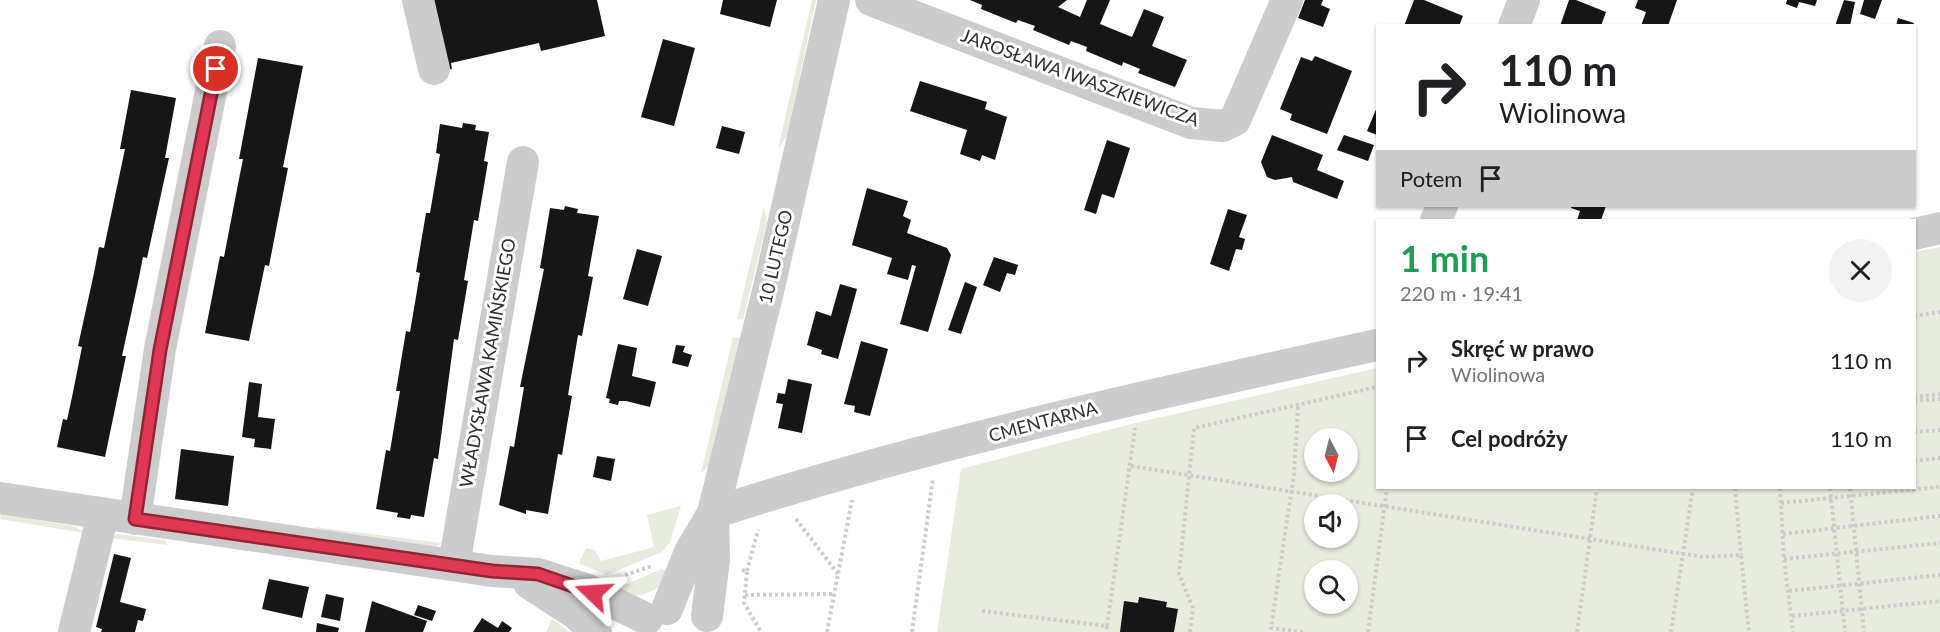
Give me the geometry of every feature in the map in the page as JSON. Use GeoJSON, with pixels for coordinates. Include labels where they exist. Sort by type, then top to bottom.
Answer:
{"type":"FeatureCollection","features":[{"type":"Feature","properties":{"kind":"street"},"geometry":{"type":"LineString","coordinates":[[418,0],[434,69]]}},
{"type":"Feature","properties":{"kind":"street","name":"10 LUTEGO"},"geometry":{"type":"LineString","coordinates":[[713,513],[770,284],[834,0]]}},
{"type":"Feature","properties":{"kind":"street","name":"JAROSŁAWA IWASZKIEWICZA"},"geometry":{"type":"LineString","coordinates":[[871,0],[1191,123],[1223,126],[1235,120],[1287,0]]}},
{"type":"Feature","properties":{"kind":"street"},"geometry":{"type":"LineString","coordinates":[[1515,24],[1524,0]]}},
{"type":"Feature","properties":{"kind":"street"},"geometry":{"type":"LineString","coordinates":[[135,519],[160,350],[220,46]]}},
{"type":"Feature","properties":{"kind":"street","name":"WŁADYSŁAWA KAMIŃSKIEGO"},"geometry":{"type":"LineString","coordinates":[[454,565],[523,162]]}},
{"type":"Feature","properties":{"kind":"street"},"geometry":{"type":"LineString","coordinates":[[1916,234],[1940,228]]}},
{"type":"Feature","properties":{"kind":"street","name":"CMENTARNA"},"geometry":{"type":"LineString","coordinates":[[713,513],[773,494],[1079,411],[1376,345]]}},
{"type":"Feature","properties":{"kind":"street"},"geometry":{"type":"LineString","coordinates":[[0,498],[513,574],[538,574],[588,590],[650,620],[693,609],[715,624]]}},
{"type":"Feature","properties":{"kind":"street"},"geometry":{"type":"LineString","coordinates":[[650,620],[713,513]]}},
{"type":"Feature","properties":{"kind":"street"},"geometry":{"type":"LineString","coordinates":[[713,513],[715,624]]}},
{"type":"Feature","properties":{"kind":"street"},"geometry":{"type":"LineString","coordinates":[[74,632],[103,514]]}},
{"type":"Feature","properties":{"kind":"street"},"geometry":{"type":"LineString","coordinates":[[513,574],[575,613],[596,632]]}},
{"type":"Feature","properties":{"kind":"path"},"geometry":{"type":"LineString","coordinates":[[1916,316],[1940,312]]}},
{"type":"Feature","properties":{"kind":"path"},"geometry":{"type":"LineString","coordinates":[[1190,632],[1193,608],[1179,574],[1194,428],[1298,407],[1376,387]]}},
{"type":"Feature","properties":{"kind":"path"},"geometry":{"type":"LineString","coordinates":[[1916,397],[1940,396]]}},
{"type":"Feature","properties":{"kind":"path"},"geometry":{"type":"LineString","coordinates":[[1916,401],[1940,396]]}},
{"type":"Feature","properties":{"kind":"path"},"geometry":{"type":"LineString","coordinates":[[1298,407],[1291,491],[1272,628],[1304,632]]}},
{"type":"Feature","properties":{"kind":"path"},"geometry":{"type":"LineString","coordinates":[[1106,632],[1136,423]]}},
{"type":"Feature","properties":{"kind":"path"},"geometry":{"type":"LineString","coordinates":[[1916,432],[1940,430]]}},
{"type":"Feature","properties":{"kind":"path"},"geometry":{"type":"LineString","coordinates":[[1916,461],[1940,458]]}},
{"type":"Feature","properties":{"kind":"path"},"geometry":{"type":"LineString","coordinates":[[1131,466],[1703,557],[1741,555]]}},
{"type":"Feature","properties":{"kind":"path"},"geometry":{"type":"LineString","coordinates":[[912,632],[934,471]]}},
{"type":"Feature","properties":{"kind":"path"},"geometry":{"type":"LineString","coordinates":[[1781,503],[1940,488]]}},
{"type":"Feature","properties":{"kind":"path"},"geometry":{"type":"LineString","coordinates":[[1368,632],[1387,489]]}},
{"type":"Feature","properties":{"kind":"path"},"geometry":{"type":"LineString","coordinates":[[1577,632],[1597,489]]}},
{"type":"Feature","properties":{"kind":"path"},"geometry":{"type":"LineString","coordinates":[[1671,632],[1693,489]]}},
{"type":"Feature","properties":{"kind":"path"},"geometry":{"type":"LineString","coordinates":[[1735,489],[1749,632]]}},
{"type":"Feature","properties":{"kind":"path"},"geometry":{"type":"LineString","coordinates":[[1780,489],[1784,559],[1793,632]]}},
{"type":"Feature","properties":{"kind":"path"},"geometry":{"type":"LineString","coordinates":[[1830,489],[1845,632]]}},
{"type":"Feature","properties":{"kind":"path"},"geometry":{"type":"LineString","coordinates":[[1850,489],[1864,632]]}},
{"type":"Feature","properties":{"kind":"path"},"geometry":{"type":"LineString","coordinates":[[827,632],[853,495],[843,497]]}},
{"type":"Feature","properties":{"kind":"path"},"geometry":{"type":"LineString","coordinates":[[1783,534],[1940,516]]}},
{"type":"Feature","properties":{"kind":"path"},"geometry":{"type":"LineString","coordinates":[[796,518],[838,574]]}},
{"type":"Feature","properties":{"kind":"path"},"geometry":{"type":"LineString","coordinates":[[759,527],[747,572],[744,603],[761,632]]}},
{"type":"Feature","properties":{"kind":"path"},"geometry":{"type":"LineString","coordinates":[[1784,559],[1940,543]]}},
{"type":"Feature","properties":{"kind":"path"},"geometry":{"type":"LineString","coordinates":[[622,577],[663,563]]}},
{"type":"Feature","properties":{"kind":"path"},"geometry":{"type":"LineString","coordinates":[[739,569],[747,572]]}},
{"type":"Feature","properties":{"kind":"path"},"geometry":{"type":"LineString","coordinates":[[1789,591],[1940,575]]}},
{"type":"Feature","properties":{"kind":"path"},"geometry":{"type":"LineString","coordinates":[[745,595],[834,594]]}},
{"type":"Feature","properties":{"kind":"path"},"geometry":{"type":"LineString","coordinates":[[1791,616],[1940,601]]}},
{"type":"Feature","properties":{"kind":"path"},"geometry":{"type":"LineString","coordinates":[[982,611],[1107,626]]}},
{"type":"Feature","properties":{"kind":"shaded area"},"geometry":{"type":"Polygon","coordinates":[[[812,0],[816,0],[787,136],[778,149],[812,0]]]}},
{"type":"Feature","properties":{"kind":"shaded area"},"geometry":{"type":"Polygon","coordinates":[[[764,206],[767,222],[743,320],[737,319],[764,206]]]}},
{"type":"Feature","properties":{"kind":"shaded area"},"geometry":{"type":"Polygon","coordinates":[[[1940,247],[1940,632],[937,632],[961,469],[1127,425],[1376,368],[1376,489],[1916,489],[1916,252],[1940,247]]]}},
{"type":"Feature","properties":{"kind":"shaded area"},"geometry":{"type":"Polygon","coordinates":[[[733,337],[740,338],[709,466],[701,473],[733,337]]]}},
{"type":"Feature","properties":{"kind":"shaded area"},"geometry":{"type":"Polygon","coordinates":[[[681,506],[670,542],[662,552],[607,575],[579,563],[586,548],[595,550],[601,561],[654,547],[647,515],[681,506]]]}},
{"type":"Feature","properties":{"kind":"shaded area"},"geometry":{"type":"Polygon","coordinates":[[[1,513],[76,527],[84,533],[0,519],[1,513]]]}},
{"type":"Feature","properties":{"kind":"shaded area"},"geometry":{"type":"Polygon","coordinates":[[[315,527],[442,543],[434,547],[316,530],[315,527]]]}},
{"type":"Feature","properties":{"kind":"shaded area"},"geometry":{"type":"Polygon","coordinates":[[[117,534],[165,540],[168,545],[110,538],[117,534]]]}},
{"type":"Feature","properties":{"kind":"shaded area"},"geometry":{"type":"Polygon","coordinates":[[[661,569],[673,573],[653,590],[631,596],[613,594],[625,585],[661,569]]]}},
{"type":"Feature","properties":{"kind":"shaded area"},"geometry":{"type":"Polygon","coordinates":[[[552,619],[570,632],[546,632],[552,619]]]}},
{"type":"Feature","properties":{"kind":"building"},"geometry":{"type":"Polygon","coordinates":[[[434,0],[597,0],[605,36],[541,51],[539,43],[451,63],[452,69],[444,70],[446,55],[434,0]]]}},
{"type":"Feature","properties":{"kind":"building"},"geometry":{"type":"Polygon","coordinates":[[[723,0],[777,0],[770,27],[720,14],[723,0]]]}},
{"type":"Feature","properties":{"kind":"building"},"geometry":{"type":"Polygon","coordinates":[[[970,0],[1067,0],[1058,7],[1080,17],[1087,0],[1110,0],[1100,24],[1132,37],[1144,9],[1164,17],[1152,46],[1187,60],[1175,87],[1138,73],[1140,69],[1123,62],[1122,66],[1086,51],[1087,47],[1071,41],[1069,45],[1033,30],[1035,26],[1018,20],[1016,23],[981,9],[982,5],[970,0]]]}},
{"type":"Feature","properties":{"kind":"building"},"geometry":{"type":"Polygon","coordinates":[[[1305,0],[1323,0],[1321,5],[1330,9],[1323,27],[1298,18],[1305,0]]]}},
{"type":"Feature","properties":{"kind":"building"},"geometry":{"type":"Polygon","coordinates":[[[1414,0],[1424,0],[1463,16],[1460,24],[1405,24],[1414,0]]]}},
{"type":"Feature","properties":{"kind":"building"},"geometry":{"type":"Polygon","coordinates":[[[1569,0],[1576,0],[1606,12],[1602,24],[1561,24],[1569,0]]]}},
{"type":"Feature","properties":{"kind":"building"},"geometry":{"type":"Polygon","coordinates":[[[1638,0],[1677,0],[1669,24],[1642,24],[1646,12],[1635,8],[1638,0]]]}},
{"type":"Feature","properties":{"kind":"building"},"geometry":{"type":"Polygon","coordinates":[[[1787,0],[1817,0],[1815,6],[1799,2],[1797,8],[1786,4],[1787,0]]]}},
{"type":"Feature","properties":{"kind":"building"},"geometry":{"type":"Polygon","coordinates":[[[1844,0],[1855,2],[1850,24],[1836,24],[1844,0]]]}},
{"type":"Feature","properties":{"kind":"building"},"geometry":{"type":"Polygon","coordinates":[[[1864,0],[1882,0],[1875,19],[1860,14],[1864,0]]]}},
{"type":"Feature","properties":{"kind":"building"},"geometry":{"type":"Polygon","coordinates":[[[1898,18],[1914,23],[1914,24],[1896,24],[1898,18]]]}},
{"type":"Feature","properties":{"kind":"building"},"geometry":{"type":"Polygon","coordinates":[[[663,39],[695,48],[674,126],[641,117],[663,39]]]}},
{"type":"Feature","properties":{"kind":"building"},"geometry":{"type":"Polygon","coordinates":[[[1315,56],[1352,71],[1327,134],[1290,120],[1292,114],[1280,109],[1301,57],[1312,61],[1315,56]]]}},
{"type":"Feature","properties":{"kind":"building"},"geometry":{"type":"Polygon","coordinates":[[[258,58],[303,66],[283,167],[288,168],[269,266],[265,265],[249,341],[205,333],[220,256],[224,257],[243,159],[239,159],[258,58]]]}},
{"type":"Feature","properties":{"kind":"building"},"geometry":{"type":"Polygon","coordinates":[[[920,81],[987,102],[985,109],[1007,117],[995,160],[982,155],[980,161],[960,154],[967,130],[910,111],[920,81]]]}},
{"type":"Feature","properties":{"kind":"building"},"geometry":{"type":"Polygon","coordinates":[[[131,90],[176,98],[165,158],[169,158],[147,258],[143,257],[122,356],[126,356],[105,457],[57,447],[63,419],[67,420],[82,347],[78,346],[99,247],[104,248],[125,149],[120,149],[131,90]]]}},
{"type":"Feature","properties":{"kind":"building"},"geometry":{"type":"Polygon","coordinates":[[[1376,109],[1376,135],[1367,131],[1376,109]]]}},
{"type":"Feature","properties":{"kind":"building"},"geometry":{"type":"Polygon","coordinates":[[[463,123],[476,125],[475,130],[489,132],[484,161],[488,162],[478,221],[474,220],[464,280],[468,281],[458,340],[454,339],[438,459],[434,458],[424,517],[411,515],[410,519],[397,517],[398,513],[376,509],[386,450],[390,451],[400,391],[396,391],[406,331],[410,332],[420,273],[416,272],[426,213],[430,213],[440,154],[436,153],[440,124],[462,128],[463,123]]]}},
{"type":"Feature","properties":{"kind":"building"},"geometry":{"type":"Polygon","coordinates":[[[722,126],[745,132],[739,154],[716,148],[722,126]]]}},
{"type":"Feature","properties":{"kind":"building"},"geometry":{"type":"Polygon","coordinates":[[[1272,135],[1323,155],[1317,170],[1344,181],[1337,199],[1293,182],[1292,177],[1275,180],[1267,177],[1261,162],[1272,135]]]}},
{"type":"Feature","properties":{"kind":"building"},"geometry":{"type":"Polygon","coordinates":[[[1344,135],[1374,145],[1368,161],[1337,150],[1344,135]]]}},
{"type":"Feature","properties":{"kind":"building"},"geometry":{"type":"Polygon","coordinates":[[[1107,140],[1130,148],[1114,198],[1102,194],[1096,214],[1084,210],[1107,140]]]}},
{"type":"Feature","properties":{"kind":"building"},"geometry":{"type":"Polygon","coordinates":[[[867,188],[908,201],[903,216],[911,220],[907,233],[947,248],[951,255],[928,332],[900,324],[916,266],[912,265],[908,280],[887,274],[892,258],[852,245],[867,188]]]}},
{"type":"Feature","properties":{"kind":"building"},"geometry":{"type":"Polygon","coordinates":[[[565,206],[578,209],[577,213],[599,216],[588,276],[593,277],[582,336],[578,335],[568,395],[572,396],[562,455],[558,454],[548,514],[526,510],[526,514],[499,505],[510,446],[514,447],[524,387],[520,387],[544,269],[540,268],[550,208],[564,210],[565,206]]]}},
{"type":"Feature","properties":{"kind":"building"},"geometry":{"type":"Polygon","coordinates":[[[1606,207],[1601,219],[1577,219],[1580,211],[1571,208],[1606,207]]]}},
{"type":"Feature","properties":{"kind":"building"},"geometry":{"type":"Polygon","coordinates":[[[1228,209],[1247,215],[1239,237],[1245,239],[1242,250],[1236,249],[1229,271],[1210,264],[1228,209]]]}},
{"type":"Feature","properties":{"kind":"building"},"geometry":{"type":"Polygon","coordinates":[[[637,249],[662,256],[648,306],[623,299],[637,249]]]}},
{"type":"Feature","properties":{"kind":"building"},"geometry":{"type":"Polygon","coordinates":[[[994,257],[1018,265],[1015,275],[1007,273],[1000,292],[983,285],[994,257]]]}},
{"type":"Feature","properties":{"kind":"building"},"geometry":{"type":"Polygon","coordinates":[[[965,282],[977,287],[961,334],[948,330],[965,282]]]}},
{"type":"Feature","properties":{"kind":"building"},"geometry":{"type":"Polygon","coordinates":[[[840,284],[857,289],[838,359],[821,354],[822,350],[807,345],[816,311],[831,316],[840,284]]]}},
{"type":"Feature","properties":{"kind":"building"},"geometry":{"type":"Polygon","coordinates":[[[861,341],[888,349],[870,416],[854,412],[855,406],[844,404],[861,341]]]}},
{"type":"Feature","properties":{"kind":"building"},"geometry":{"type":"Polygon","coordinates":[[[618,344],[637,348],[632,376],[656,382],[650,407],[626,401],[619,401],[618,405],[609,403],[610,399],[606,398],[618,344]]]}},
{"type":"Feature","properties":{"kind":"building"},"geometry":{"type":"Polygon","coordinates":[[[676,345],[685,346],[683,352],[692,355],[688,367],[672,363],[676,345]]]}},
{"type":"Feature","properties":{"kind":"building"},"geometry":{"type":"Polygon","coordinates":[[[788,379],[812,384],[802,433],[778,428],[783,404],[776,403],[778,393],[785,394],[788,379]]]}},
{"type":"Feature","properties":{"kind":"building"},"geometry":{"type":"Polygon","coordinates":[[[249,382],[262,384],[258,417],[275,419],[271,449],[254,447],[255,439],[242,437],[249,382]]]}},
{"type":"Feature","properties":{"kind":"building"},"geometry":{"type":"Polygon","coordinates":[[[181,449],[234,456],[228,506],[175,499],[181,449]]]}},
{"type":"Feature","properties":{"kind":"building"},"geometry":{"type":"Polygon","coordinates":[[[597,456],[615,459],[611,481],[593,477],[597,456]]]}},
{"type":"Feature","properties":{"kind":"building"},"geometry":{"type":"Polygon","coordinates":[[[114,554],[131,558],[120,602],[146,609],[143,621],[138,620],[135,632],[101,632],[102,629],[96,627],[114,554]]]}},
{"type":"Feature","properties":{"kind":"building"},"geometry":{"type":"Polygon","coordinates":[[[269,579],[309,587],[302,618],[262,609],[269,579]]]}},
{"type":"Feature","properties":{"kind":"building"},"geometry":{"type":"Polygon","coordinates":[[[326,594],[344,598],[340,621],[321,617],[326,594]]]}},
{"type":"Feature","properties":{"kind":"building"},"geometry":{"type":"Polygon","coordinates":[[[1139,597],[1167,602],[1166,607],[1178,609],[1174,632],[1120,632],[1124,601],[1138,603],[1139,597]]]}},
{"type":"Feature","properties":{"kind":"building"},"geometry":{"type":"Polygon","coordinates":[[[372,601],[427,621],[423,632],[365,632],[372,601]]]}},
{"type":"Feature","properties":{"kind":"building"},"geometry":{"type":"Polygon","coordinates":[[[418,605],[436,611],[432,621],[414,615],[418,605]]]}},
{"type":"Feature","properties":{"kind":"building"},"geometry":{"type":"Polygon","coordinates":[[[482,618],[498,628],[502,621],[512,628],[509,632],[473,632],[482,618]]]}},
{"type":"Feature","properties":{"kind":"building"},"geometry":{"type":"Polygon","coordinates":[[[317,623],[339,628],[338,632],[316,632],[317,623]]]}},
{"type":"Feature","properties":{"kind":"route"},"geometry":{"type":"LineString","coordinates":[[216,69],[160,350],[135,519],[513,574],[538,574],[593,593]]}}]}
